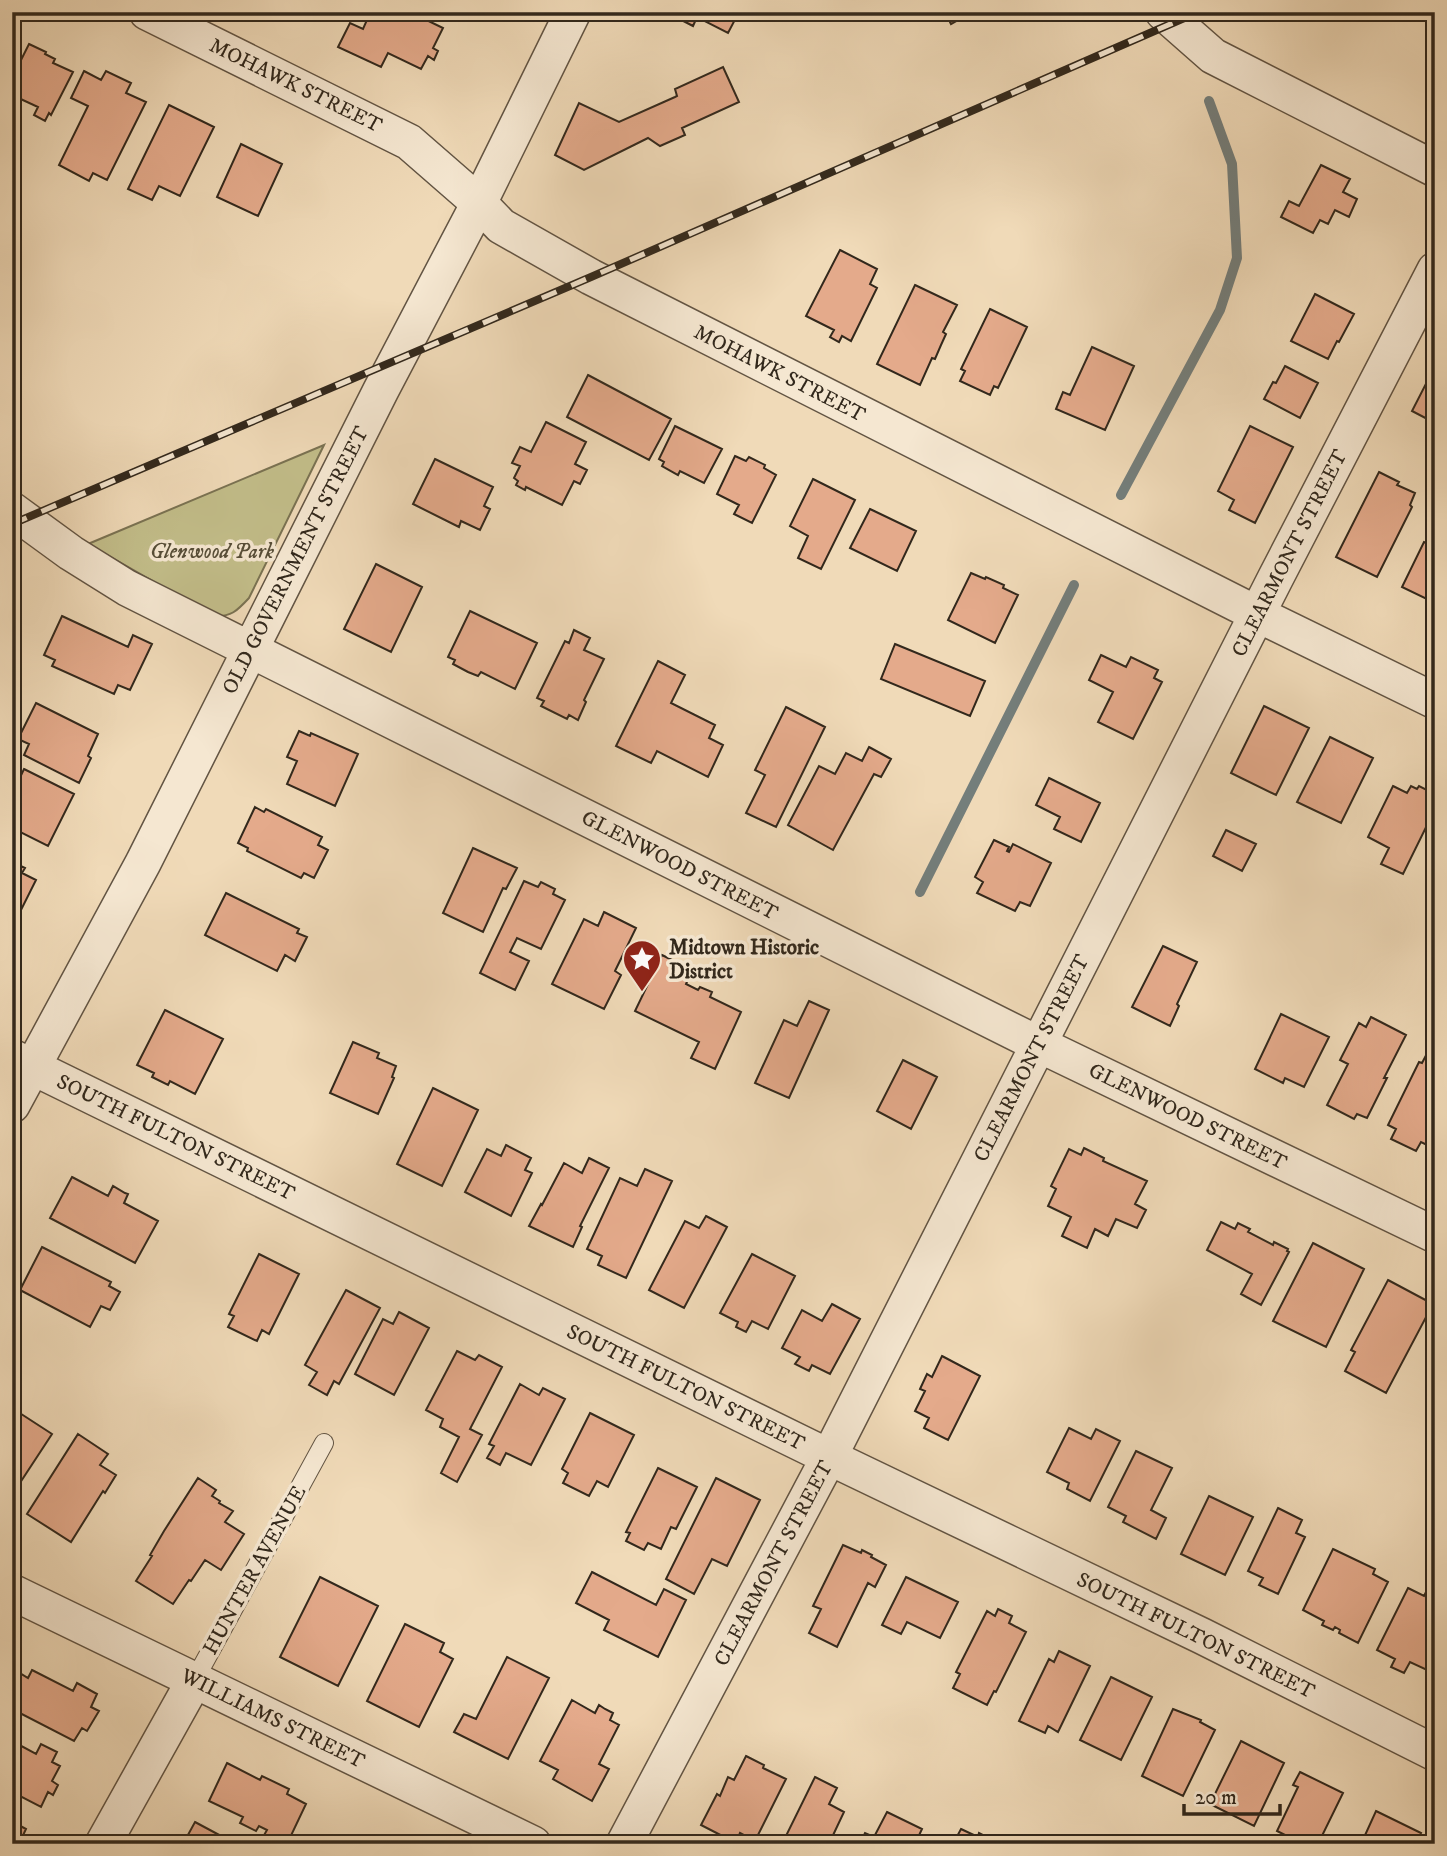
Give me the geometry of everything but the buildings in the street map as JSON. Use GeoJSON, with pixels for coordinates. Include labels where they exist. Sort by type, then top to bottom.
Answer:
{"type":"FeatureCollection","features":[{"type":"Feature","properties":{"kind":"street","name":"MOHAWK STREET"},"geometry":{"type":"LineString","coordinates":[[148,12],[410,142],[501,226],[591,277],[1257,614],[1435,701]]}},
{"type":"Feature","properties":{"kind":"street","name":"OLD GOVERNMENT STREET"},"geometry":{"type":"LineString","coordinates":[[12,1105],[23,1062],[144,863],[573,12]]}},
{"type":"Feature","properties":{"kind":"street"},"geometry":{"type":"LineString","coordinates":[[1163,12],[1213,56],[1435,169]]}},
{"type":"Feature","properties":{"kind":"street","name":"CLEARMONT STREET"},"geometry":{"type":"LineString","coordinates":[[624,1844],[829,1457],[1257,614],[1435,270]]}},
{"type":"Feature","properties":{"kind":"street","name":"GLENWOOD STREET"},"geometry":{"type":"LineString","coordinates":[[12,510],[71,553],[127,588],[1038,1044],[1435,1235]]}},
{"type":"Feature","properties":{"kind":"street","name":"SOUTH FULTON STREET"},"geometry":{"type":"LineString","coordinates":[[23,1062],[829,1457],[1202,1636],[1435,1753]]}},
{"type":"Feature","properties":{"kind":"street","name":"WILLIAMS STREET"},"geometry":{"type":"LineString","coordinates":[[12,1592],[533,1844]]}},
{"type":"Feature","properties":{"kind":"street","name":"HUNTER AVENUE"},"geometry":{"type":"LineString","coordinates":[[103,1844],[194,1681]]}},
{"type":"Feature","properties":{"kind":"lane","name":"HUNTER AVENUE"},"geometry":{"type":"LineString","coordinates":[[194,1681],[324,1443]]}},
{"type":"Feature","properties":{"kind":"green space","name":"Glenwood Park"},"geometry":{"type":"Polygon","coordinates":[[[324,445],[249,598],[229,614],[214,616],[88,544],[324,445]]]}},
{"type":"Feature","properties":{"kind":"waterway"},"geometry":{"type":"LineString","coordinates":[[1121,495],[1220,310],[1237,258],[1232,164],[1209,101]]}},
{"type":"Feature","properties":{"kind":"waterway"},"geometry":{"type":"LineString","coordinates":[[920,892],[1074,585]]}},
{"type":"Feature","properties":{"kind":"railway"},"geometry":{"type":"LineString","coordinates":[[12,524],[591,277],[1198,12]]}},
{"type":"Feature","properties":{"kind":"place","name":"Midtown Historic District"},"geometry":{"type":"Point","coordinates":[642,993]}}]}
